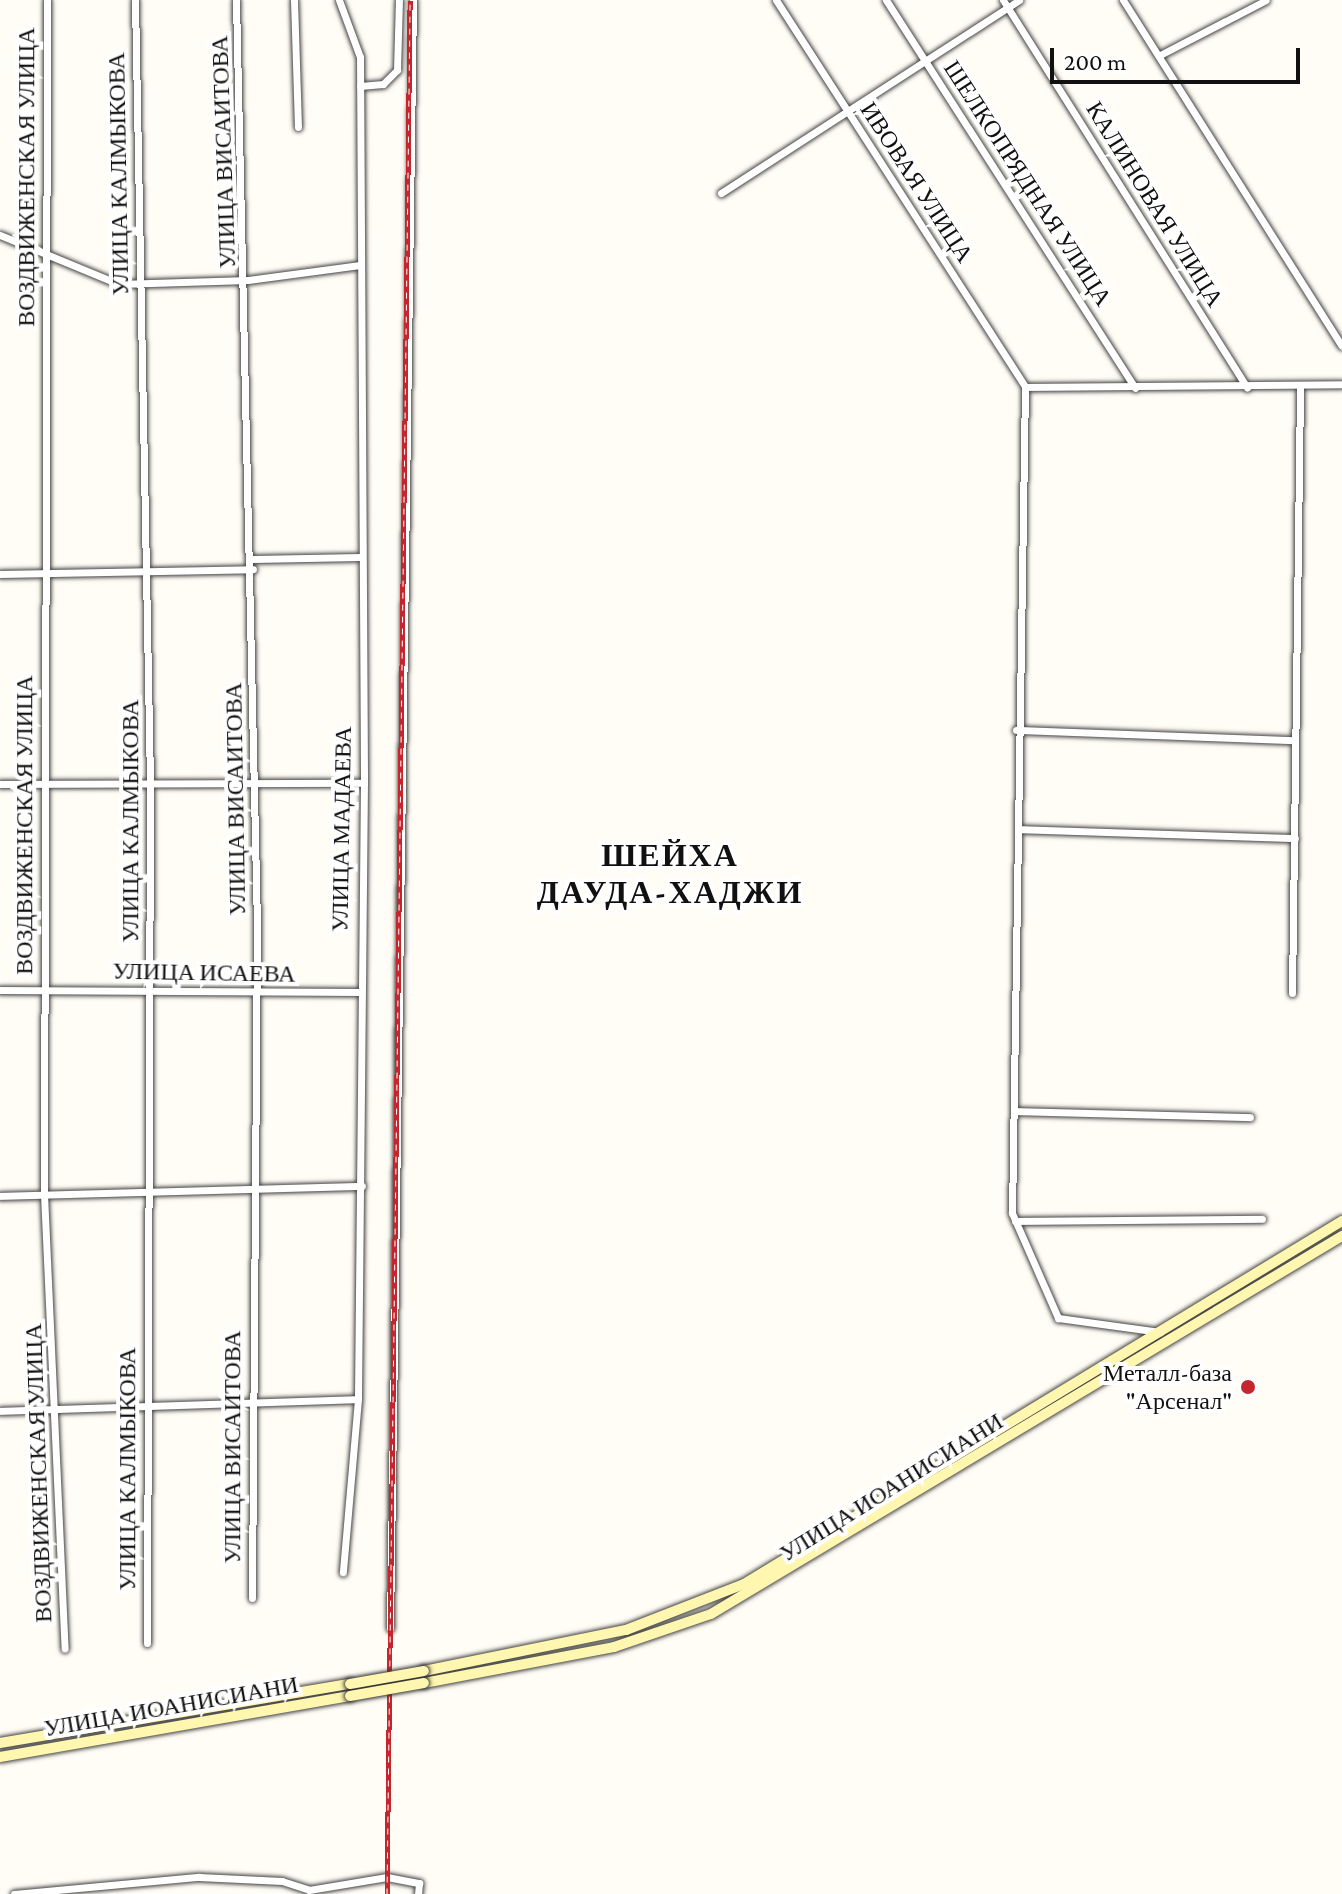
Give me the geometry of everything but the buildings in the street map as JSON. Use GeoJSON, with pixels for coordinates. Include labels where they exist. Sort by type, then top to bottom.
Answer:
{"type":"FeatureCollection","features":[{"type":"Feature","properties":{"kind":"main road"},"geometry":{"type":"LineString","coordinates":[[424,1677],[626,1630],[732,1589],[1342,1221]]}},
{"type":"Feature","properties":{"kind":"main road","name":"УЛИЦА ИОАНИСИАНИ"},"geometry":{"type":"LineString","coordinates":[[0,1743],[350,1684],[424,1677],[614,1647],[711,1614],[1342,1236]]}},
{"type":"Feature","properties":{"kind":"main road","name":"УЛИЦА ИОАНИСИАНИ"},"geometry":{"type":"LineString","coordinates":[[0,1757],[350,1696],[424,1677]]}},
{"type":"Feature","properties":{"kind":"street","name":"ВОЗДВИЖЕНСКАЯ УЛИЦА"},"geometry":{"type":"LineString","coordinates":[[47,0],[44,1194],[65,1649]]}},
{"type":"Feature","properties":{"kind":"street","name":"УЛИЦА КАЛМЫКОВА"},"geometry":{"type":"LineString","coordinates":[[135,0],[150,784],[147,1643]]}},
{"type":"Feature","properties":{"kind":"street","name":"УЛИЦА ВИСАИТОВА"},"geometry":{"type":"LineString","coordinates":[[236,0],[248,280],[253,559],[255,993],[251,1191],[252,1598]]}},
{"type":"Feature","properties":{"kind":"street"},"geometry":{"type":"LineString","coordinates":[[294,0],[298,127]]}},
{"type":"Feature","properties":{"kind":"street","name":"УЛИЦА МАДАЕВА"},"geometry":{"type":"LineString","coordinates":[[339,0],[360,57],[360,557],[364,783],[359,992],[362,1186],[358,1399],[343,1572]]}},
{"type":"Feature","properties":{"kind":"street"},"geometry":{"type":"LineString","coordinates":[[360,86],[383,84],[397,70],[399,0]]}},
{"type":"Feature","properties":{"kind":"street"},"geometry":{"type":"LineString","coordinates":[[390,1628],[413,0]]}},
{"type":"Feature","properties":{"kind":"street","name":"ИВОВАЯ УЛИЦА"},"geometry":{"type":"LineString","coordinates":[[776,0],[1025,387]]}},
{"type":"Feature","properties":{"kind":"street","name":"ШЕЛКОПРЯДНАЯ УЛИЦА"},"geometry":{"type":"LineString","coordinates":[[886,0],[1135,388]]}},
{"type":"Feature","properties":{"kind":"street"},"geometry":{"type":"LineString","coordinates":[[721,193],[925,62],[1006,4],[1019,0]]}},
{"type":"Feature","properties":{"kind":"street"},"geometry":{"type":"LineString","coordinates":[[1123,0],[1342,346]]}},
{"type":"Feature","properties":{"kind":"street"},"geometry":{"type":"LineString","coordinates":[[1160,55],[1266,0]]}},
{"type":"Feature","properties":{"kind":"street","name":"КАЛИНОВАЯ УЛИЦА"},"geometry":{"type":"LineString","coordinates":[[1006,4],[1247,388]]}},
{"type":"Feature","properties":{"kind":"street"},"geometry":{"type":"LineString","coordinates":[[0,235],[96,277],[138,281],[248,280],[360,265]]}},
{"type":"Feature","properties":{"kind":"street"},"geometry":{"type":"LineString","coordinates":[[1166,1340],[1158,1330],[1058,1318],[1015,1221],[1016,730],[1025,387],[1247,388],[1342,384]]}},
{"type":"Feature","properties":{"kind":"street"},"geometry":{"type":"LineString","coordinates":[[1292,993],[1295,838],[1291,740],[1300,386]]}},
{"type":"Feature","properties":{"kind":"street"},"geometry":{"type":"LineString","coordinates":[[253,559],[360,557]]}},
{"type":"Feature","properties":{"kind":"street"},"geometry":{"type":"LineString","coordinates":[[0,574],[253,569]]}},
{"type":"Feature","properties":{"kind":"street"},"geometry":{"type":"LineString","coordinates":[[1016,730],[1291,740]]}},
{"type":"Feature","properties":{"kind":"street"},"geometry":{"type":"LineString","coordinates":[[0,784],[364,783]]}},
{"type":"Feature","properties":{"kind":"street"},"geometry":{"type":"LineString","coordinates":[[1018,829],[1295,838]]}},
{"type":"Feature","properties":{"kind":"street","name":"УЛИЦА ИСАЕВА"},"geometry":{"type":"LineString","coordinates":[[0,990],[359,992]]}},
{"type":"Feature","properties":{"kind":"street"},"geometry":{"type":"LineString","coordinates":[[1015,1111],[1250,1117]]}},
{"type":"Feature","properties":{"kind":"street"},"geometry":{"type":"LineString","coordinates":[[0,1196],[362,1186]]}},
{"type":"Feature","properties":{"kind":"street"},"geometry":{"type":"LineString","coordinates":[[1015,1221],[1262,1219]]}},
{"type":"Feature","properties":{"kind":"street"},"geometry":{"type":"LineString","coordinates":[[0,1411],[56,1406],[251,1406],[358,1399]]}},
{"type":"Feature","properties":{"kind":"street"},"geometry":{"type":"LineString","coordinates":[[14,1894],[199,1877],[282,1881],[309,1890],[387,1877],[419,1883],[418,1894]]}},
{"type":"Feature","properties":{"kind":"railway"},"geometry":{"type":"LineString","coordinates":[[387,1894],[410,0]]}},
{"type":"Feature","properties":{"kind":"place","name":"Металл-база \"Арсенал\""},"geometry":{"type":"Point","coordinates":[1248,1387]}},
{"type":"Feature","properties":{"kind":"district","name":"ШЕЙХА ДАУДА-ХАДЖИ"},"geometry":{"type":"Point","coordinates":[670,874]}}]}
